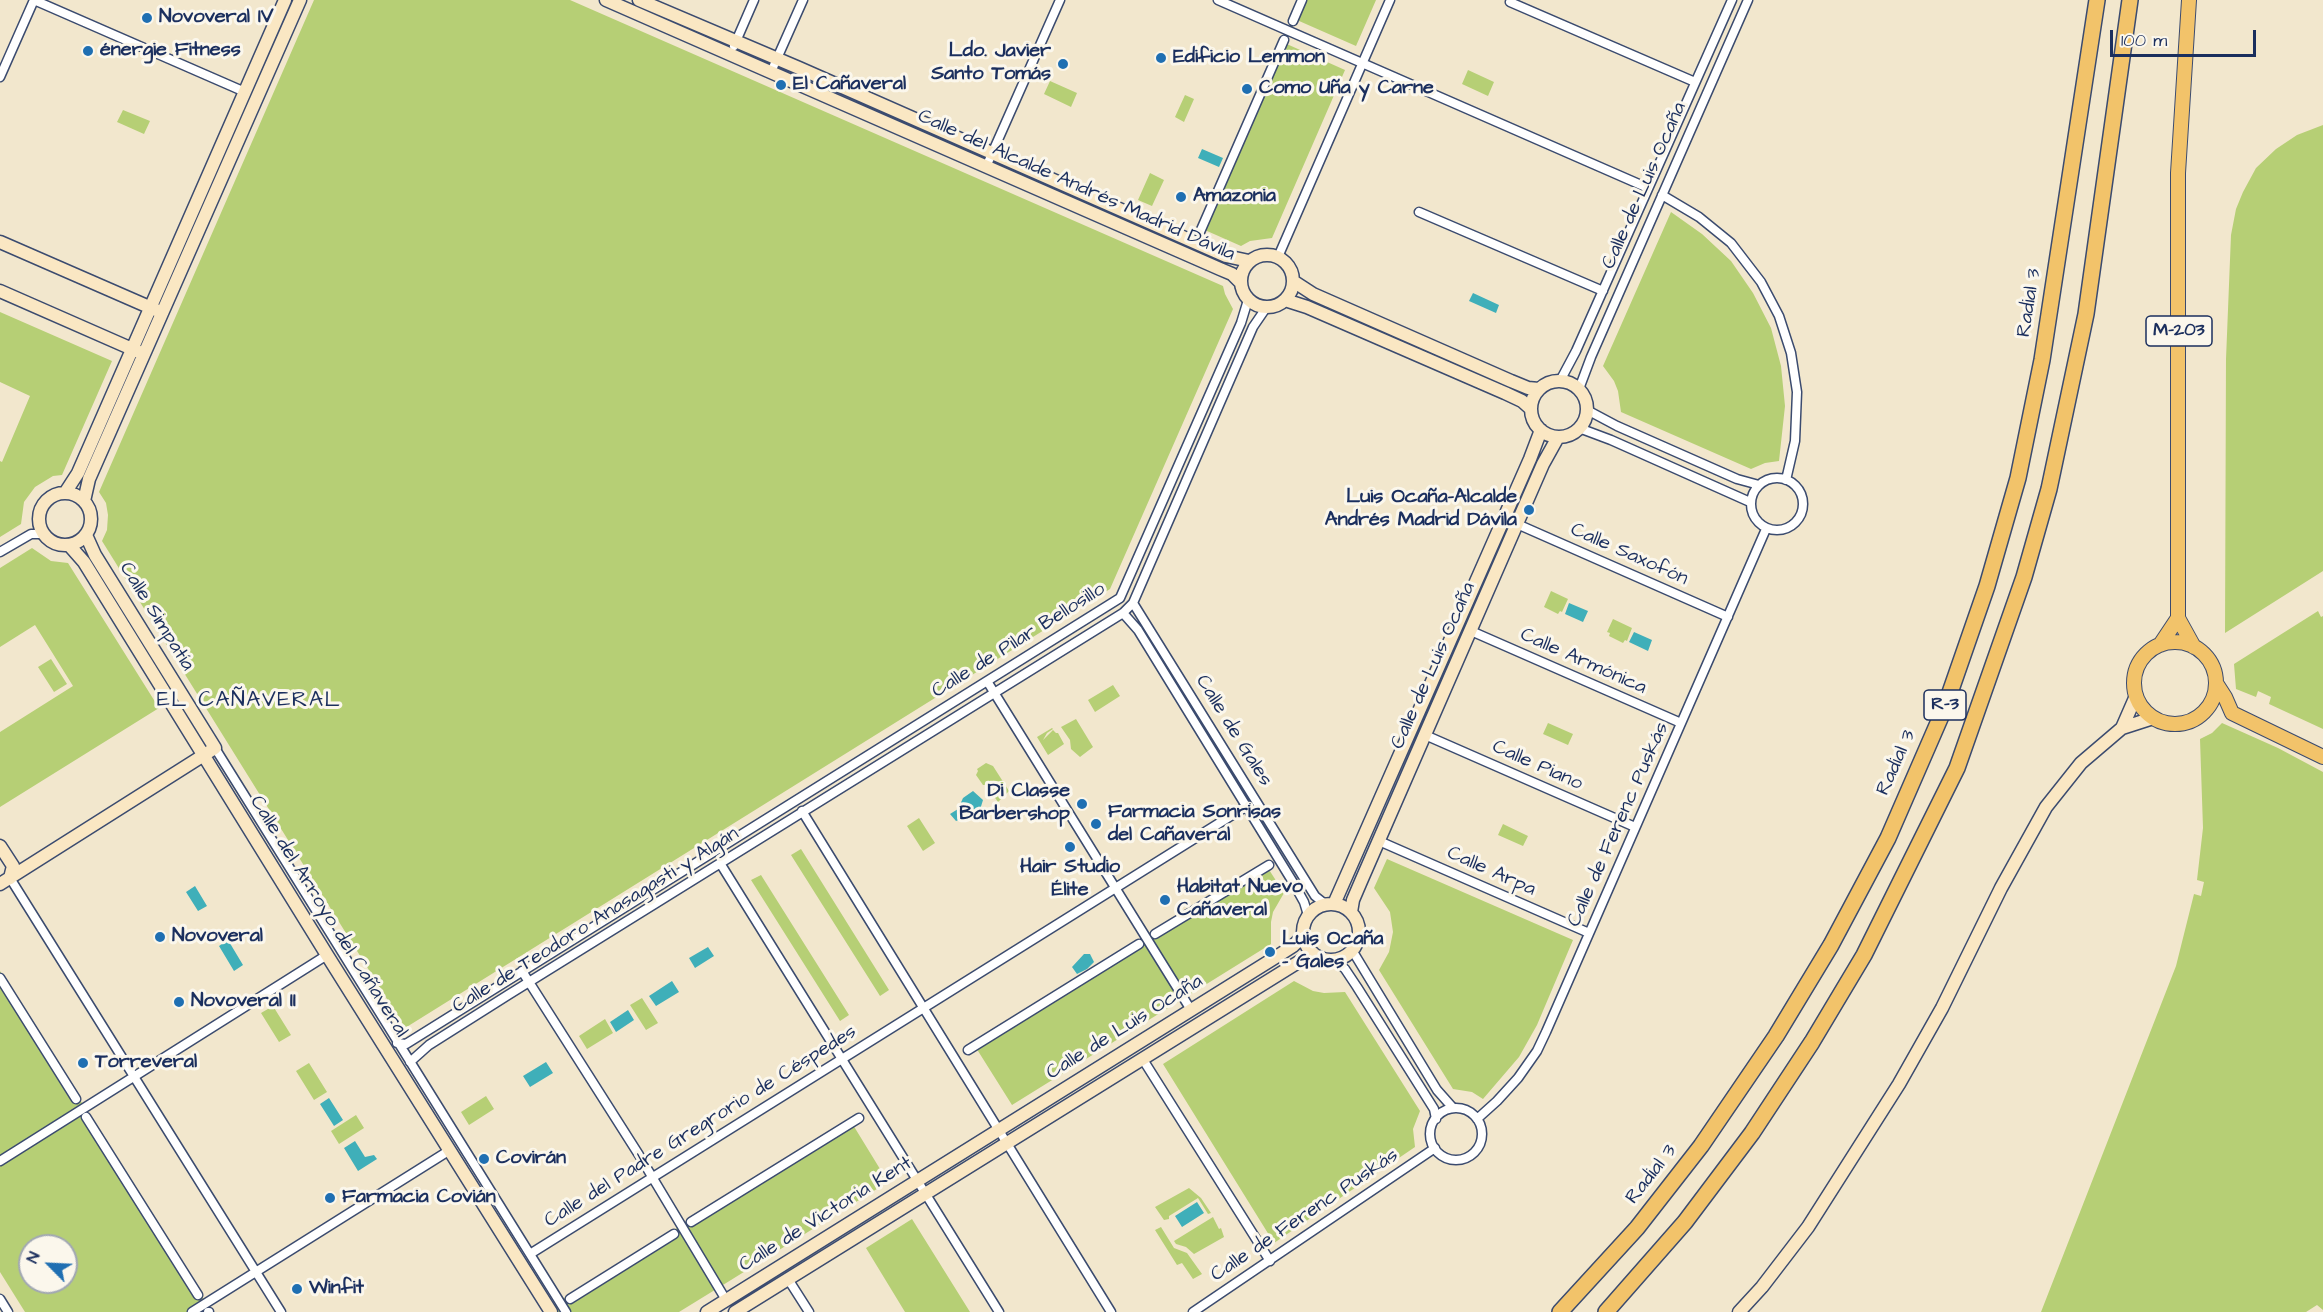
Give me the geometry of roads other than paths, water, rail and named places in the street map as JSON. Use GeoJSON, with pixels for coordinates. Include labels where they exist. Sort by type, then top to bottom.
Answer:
{"type":"FeatureCollection","features":[{"type":"Feature","properties":{"kind":"highway","name":"Radial 3"},"geometry":{"type":"LineString","coordinates":[[1560,1312],[1637,1228],[1701,1146],[1776,1036],[1831,945],[1888,838],[1945,707],[1987,586],[2018,478],[2042,360],[2097,0]]}},
{"type":"Feature","properties":{"kind":"highway","name":"R-3"},"geometry":{"type":"LineString","coordinates":[[1606,1312],[1685,1222],[1752,1133],[1812,1042],[1864,955],[1957,768],[2024,577],[2049,489],[2086,314],[2130,0]]}},
{"type":"Feature","properties":{"kind":"main road"},"geometry":{"type":"LineString","coordinates":[[84,501],[89,479],[139,351],[150,308],[285,0]]}},
{"type":"Feature","properties":{"kind":"main road"},"geometry":{"type":"LineString","coordinates":[[65,493],[78,473],[139,351],[163,313],[300,0]]}},
{"type":"Feature","properties":{"kind":"main road","name":"Calle del Alcalde Andrés Madrid Dávila"},"geometry":{"type":"LineString","coordinates":[[606,0],[1232,274],[1240,282]]}},
{"type":"Feature","properties":{"kind":"main road","name":"Calle del Alcalde Andrés Madrid Dávila"},"geometry":{"type":"LineString","coordinates":[[639,0],[1226,256],[1250,261]]}},
{"type":"Feature","properties":{"kind":"main road","name":"M-203"},"geometry":{"type":"LineString","coordinates":[[2189,0],[2178,173],[2178,618],[2194,647]]}},
{"type":"Feature","properties":{"kind":"main road","name":"M-203"},"geometry":{"type":"LineString","coordinates":[[2187,44],[2194,0]]}},
{"type":"Feature","properties":{"kind":"main road"},"geometry":{"type":"LineString","coordinates":[[0,242],[163,313]]}},
{"type":"Feature","properties":{"kind":"main road"},"geometry":{"type":"LineString","coordinates":[[1266,255],[1278,257],[1290,270],[1293,281],[1289,295],[1279,304],[1266,308],[1259,307],[1248,300],[1240,282],[1241,274],[1250,261],[1266,255]]}},
{"type":"Feature","properties":{"kind":"main road"},"geometry":{"type":"LineString","coordinates":[[1293,281],[1312,294],[1519,384],[1539,389]]}},
{"type":"Feature","properties":{"kind":"main road"},"geometry":{"type":"LineString","coordinates":[[0,291],[139,351]]}},
{"type":"Feature","properties":{"kind":"main road"},"geometry":{"type":"LineString","coordinates":[[1285,300],[1307,307],[1505,393],[1522,401],[1531,409]]}},
{"type":"Feature","properties":{"kind":"main road"},"geometry":{"type":"LineString","coordinates":[[1560,381],[1579,389],[1585,398],[1587,410],[1579,428],[1569,435],[1558,437],[1541,430],[1534,420],[1531,409],[1539,389],[1549,383],[1560,381]]}},
{"type":"Feature","properties":{"kind":"main road","name":"Calle de Luis Ocaña"},"geometry":{"type":"LineString","coordinates":[[1330,904],[1513,499],[1541,430]]}},
{"type":"Feature","properties":{"kind":"main road","name":"Calle de Luis Ocaña"},"geometry":{"type":"LineString","coordinates":[[1351,912],[1353,900],[1517,524],[1558,437]]}},
{"type":"Feature","properties":{"kind":"main road"},"geometry":{"type":"LineString","coordinates":[[72,494],[84,501],[91,517],[86,535],[76,543],[69,545],[57,544],[43,534],[39,522],[40,510],[53,496],[72,494]]}},
{"type":"Feature","properties":{"kind":"main road","name":"Calle Simpatía"},"geometry":{"type":"LineString","coordinates":[[86,535],[95,555],[215,748]]}},
{"type":"Feature","properties":{"kind":"main road","name":"Calle del Arroyo del Cañaveral"},"geometry":{"type":"LineString","coordinates":[[69,545],[84,562],[551,1312]]}},
{"type":"Feature","properties":{"kind":"main road"},"geometry":{"type":"LineString","coordinates":[[2160,645],[2178,618]]}},
{"type":"Feature","properties":{"kind":"main road"},"geometry":{"type":"LineString","coordinates":[[2216,683],[2209,706],[2201,715],[2178,724],[2161,722],[2153,718],[2142,708],[2136,696],[2134,684],[2139,662],[2148,652],[2171,642],[2183,643],[2203,653],[2210,662],[2216,683],[2232,712]]}},
{"type":"Feature","properties":{"kind":"main road"},"geometry":{"type":"LineString","coordinates":[[2122,728],[2136,696]]}},
{"type":"Feature","properties":{"kind":"main road"},"geometry":{"type":"LineString","coordinates":[[2201,715],[2232,712],[2323,757]]}},
{"type":"Feature","properties":{"kind":"main road"},"geometry":{"type":"LineString","coordinates":[[1739,1312],[1762,1287],[1808,1227],[1899,1084],[1942,1008],[2001,888],[2046,807],[2081,763],[2122,728],[2153,718]]}},
{"type":"Feature","properties":{"kind":"main road"},"geometry":{"type":"LineString","coordinates":[[5,881],[215,748]]}},
{"type":"Feature","properties":{"kind":"main road"},"geometry":{"type":"LineString","coordinates":[[0,846],[13,866],[5,881]]}},
{"type":"Feature","properties":{"kind":"main road"},"geometry":{"type":"LineString","coordinates":[[1330,904],[1351,912],[1359,931],[1356,945],[1352,950],[1335,960],[1323,959],[1313,953],[1303,936],[1308,915],[1313,910],[1330,904]]}},
{"type":"Feature","properties":{"kind":"main road","name":"Calle de Luis Ocaña"},"geometry":{"type":"LineString","coordinates":[[966,1150],[1293,946],[1303,936]]}},
{"type":"Feature","properties":{"kind":"main road","name":"Calle de Luis Ocaña"},"geometry":{"type":"LineString","coordinates":[[974,1163],[1313,953]]}},
{"type":"Feature","properties":{"kind":"main road","name":"Calle de Victoria Kent"},"geometry":{"type":"LineString","coordinates":[[707,1312],[966,1150]]}},
{"type":"Feature","properties":{"kind":"main road","name":"Calle de Victoria Kent"},"geometry":{"type":"LineString","coordinates":[[735,1312],[974,1163]]}},
{"type":"Feature","properties":{"kind":"street"},"geometry":{"type":"LineString","coordinates":[[0,77],[34,0],[245,92]]}},
{"type":"Feature","properties":{"kind":"street"},"geometry":{"type":"LineString","coordinates":[[731,54],[754,0]]}},
{"type":"Feature","properties":{"kind":"street"},"geometry":{"type":"LineString","coordinates":[[771,72],[803,0]]}},
{"type":"Feature","properties":{"kind":"street"},"geometry":{"type":"LineString","coordinates":[[986,167],[1060,0]]}},
{"type":"Feature","properties":{"kind":"street"},"geometry":{"type":"LineString","coordinates":[[1218,0],[1648,188]]}},
{"type":"Feature","properties":{"kind":"street"},"geometry":{"type":"LineString","coordinates":[[1293,21],[1302,0]]}},
{"type":"Feature","properties":{"kind":"street"},"geometry":{"type":"LineString","coordinates":[[1278,257],[1390,0]]}},
{"type":"Feature","properties":{"kind":"street","name":"Calle de Luis Ocaña"},"geometry":{"type":"LineString","coordinates":[[1560,381],[1567,371],[1732,0]]}},
{"type":"Feature","properties":{"kind":"street","name":"Calle de Luis Ocaña"},"geometry":{"type":"LineString","coordinates":[[1579,389],[1748,0]]}},
{"type":"Feature","properties":{"kind":"street"},"geometry":{"type":"LineString","coordinates":[[1510,2],[1695,82]]}},
{"type":"Feature","properties":{"kind":"street"},"geometry":{"type":"LineString","coordinates":[[1200,232],[1284,40]]}},
{"type":"Feature","properties":{"kind":"street"},"geometry":{"type":"LineString","coordinates":[[1662,195],[1699,217],[1731,243],[1761,282],[1779,316],[1791,353],[1797,392],[1795,441],[1786,480]]}},
{"type":"Feature","properties":{"kind":"street"},"geometry":{"type":"LineString","coordinates":[[1419,212],[1603,291]]}},
{"type":"Feature","properties":{"kind":"street","name":"Calle de Pilar Bellosillo"},"geometry":{"type":"LineString","coordinates":[[753,827],[1120,598],[1241,322],[1248,300]]}},
{"type":"Feature","properties":{"kind":"street","name":"Calle de Pilar Bellosillo"},"geometry":{"type":"LineString","coordinates":[[802,811],[1123,613],[1132,603],[1253,327],[1266,308]]}},
{"type":"Feature","properties":{"kind":"street"},"geometry":{"type":"LineString","coordinates":[[1587,410],[1617,426],[1737,479],[1759,485]]}},
{"type":"Feature","properties":{"kind":"street"},"geometry":{"type":"LineString","coordinates":[[1579,428],[1750,502]]}},
{"type":"Feature","properties":{"kind":"street"},"geometry":{"type":"LineString","coordinates":[[1774,478],[1786,480],[1800,492],[1803,504],[1800,517],[1785,529],[1766,529],[1754,518],[1750,502],[1752,496],[1759,485],[1774,478]]}},
{"type":"Feature","properties":{"kind":"street","name":"Calle Saxofón"},"geometry":{"type":"LineString","coordinates":[[1517,524],[1728,617]]}},
{"type":"Feature","properties":{"kind":"street","name":"Calle de Ferenc Puskás"},"geometry":{"type":"LineString","coordinates":[[1477,1119],[1518,1078],[1537,1051],[1766,529]]}},
{"type":"Feature","properties":{"kind":"street"},"geometry":{"type":"LineString","coordinates":[[0,552],[31,534],[43,534]]}},
{"type":"Feature","properties":{"kind":"street","name":"Calle de Gales"},"geometry":{"type":"LineString","coordinates":[[1132,603],[1315,896],[1330,904]]}},
{"type":"Feature","properties":{"kind":"street","name":"Calle de Gales"},"geometry":{"type":"LineString","coordinates":[[1123,613],[1138,630],[1304,902],[1308,915]]}},
{"type":"Feature","properties":{"kind":"street","name":"Calle Armónica"},"geometry":{"type":"LineString","coordinates":[[1471,631],[1681,723]]}},
{"type":"Feature","properties":{"kind":"street"},"geometry":{"type":"LineString","coordinates":[[987,681],[1191,1010]]}},
{"type":"Feature","properties":{"kind":"street","name":"Calle Piano"},"geometry":{"type":"LineString","coordinates":[[1425,735],[1635,827]]}},
{"type":"Feature","properties":{"kind":"street","name":"Calle del Arroyo del Cañaveral"},"geometry":{"type":"LineString","coordinates":[[215,748],[566,1312]]}},
{"type":"Feature","properties":{"kind":"street","name":"Calle del Padre Gregrorio de Céspedes"},"geometry":{"type":"LineString","coordinates":[[530,1254],[1245,807]]}},
{"type":"Feature","properties":{"kind":"street"},"geometry":{"type":"LineString","coordinates":[[802,811],[1111,1312]]}},
{"type":"Feature","properties":{"kind":"street","name":"Calle de Teodoro Anasagasti y Algán"},"geometry":{"type":"LineString","coordinates":[[410,1062],[429,1045],[802,811]]}},
{"type":"Feature","properties":{"kind":"street","name":"Calle de Teodoro Anasagasti y Algán"},"geometry":{"type":"LineString","coordinates":[[398,1042],[406,1044],[753,827]]}},
{"type":"Feature","properties":{"kind":"street","name":"Calle Arpa"},"geometry":{"type":"LineString","coordinates":[[1379,841],[1589,933]]}},
{"type":"Feature","properties":{"kind":"street"},"geometry":{"type":"LineString","coordinates":[[720,863],[999,1312]]}},
{"type":"Feature","properties":{"kind":"street"},"geometry":{"type":"LineString","coordinates":[[1155,934],[1269,865]]}},
{"type":"Feature","properties":{"kind":"street"},"geometry":{"type":"LineString","coordinates":[[5,881],[134,1077],[281,1312]]}},
{"type":"Feature","properties":{"kind":"street"},"geometry":{"type":"LineString","coordinates":[[968,1050],[1139,944]]}},
{"type":"Feature","properties":{"kind":"street"},"geometry":{"type":"LineString","coordinates":[[1352,950],[1437,1090],[1453,1108]]}},
{"type":"Feature","properties":{"kind":"street"},"geometry":{"type":"LineString","coordinates":[[0,1161],[327,955]]}},
{"type":"Feature","properties":{"kind":"street"},"geometry":{"type":"LineString","coordinates":[[1335,960],[1346,969],[1434,1109],[1436,1119]]}},
{"type":"Feature","properties":{"kind":"street"},"geometry":{"type":"LineString","coordinates":[[522,970],[726,1300]]}},
{"type":"Feature","properties":{"kind":"street"},"geometry":{"type":"LineString","coordinates":[[0,978],[76,1100]]}},
{"type":"Feature","properties":{"kind":"street"},"geometry":{"type":"LineString","coordinates":[[1143,1058],[1270,1261]]}},
{"type":"Feature","properties":{"kind":"street"},"geometry":{"type":"LineString","coordinates":[[1453,1108],[1467,1110],[1477,1119],[1482,1134],[1481,1142],[1471,1155],[1455,1159],[1440,1154],[1435,1148],[1431,1133],[1440,1113],[1453,1108]]}},
{"type":"Feature","properties":{"kind":"street"},"geometry":{"type":"LineString","coordinates":[[86,1117],[198,1295]]}},
{"type":"Feature","properties":{"kind":"street"},"geometry":{"type":"LineString","coordinates":[[691,1222],[859,1118]]}},
{"type":"Feature","properties":{"kind":"street","name":"Calle de Ferenc Puskás"},"geometry":{"type":"LineString","coordinates":[[1193,1312],[1435,1148]]}},
{"type":"Feature","properties":{"kind":"street"},"geometry":{"type":"LineString","coordinates":[[192,1312],[450,1150]]}},
{"type":"Feature","properties":{"kind":"street"},"geometry":{"type":"LineString","coordinates":[[570,1299],[674,1234]]}},
{"type":"Feature","properties":{"kind":"street"},"geometry":{"type":"LineString","coordinates":[[788,1279],[809,1312]]}},
{"type":"Feature","properties":{"kind":"street"},"geometry":{"type":"LineString","coordinates":[[0,1299],[8,1312]]}},
{"type":"Feature","properties":{"kind":"water"},"geometry":{"type":"Polygon","coordinates":[[[1202,149],[1223,158],[1219,167],[1198,158],[1202,149]]]}},
{"type":"Feature","properties":{"kind":"water"},"geometry":{"type":"Polygon","coordinates":[[[1473,293],[1499,305],[1496,313],[1469,301],[1473,293]]]}},
{"type":"Feature","properties":{"kind":"water"},"geometry":{"type":"Polygon","coordinates":[[[1569,603],[1588,611],[1583,622],[1565,614],[1569,603]]]}},
{"type":"Feature","properties":{"kind":"water"},"geometry":{"type":"Polygon","coordinates":[[[1634,632],[1652,640],[1648,651],[1629,642],[1634,632]]]}},
{"type":"Feature","properties":{"kind":"water"},"geometry":{"type":"Polygon","coordinates":[[[973,791],[983,800],[979,813],[956,821],[950,814],[958,809],[963,798],[973,791]]]}},
{"type":"Feature","properties":{"kind":"water"},"geometry":{"type":"Polygon","coordinates":[[[195,886],[207,906],[198,911],[186,892],[195,886]]]}},
{"type":"Feature","properties":{"kind":"water"},"geometry":{"type":"Polygon","coordinates":[[[228,940],[243,965],[234,971],[219,946],[228,940]]]}},
{"type":"Feature","properties":{"kind":"water"},"geometry":{"type":"Polygon","coordinates":[[[708,947],[714,956],[695,968],[689,958],[708,947]]]}},
{"type":"Feature","properties":{"kind":"water"},"geometry":{"type":"Polygon","coordinates":[[[1084,954],[1090,954],[1094,962],[1077,974],[1072,967],[1084,954]]]}},
{"type":"Feature","properties":{"kind":"water"},"geometry":{"type":"Polygon","coordinates":[[[672,981],[679,992],[656,1006],[649,996],[672,981]]]}},
{"type":"Feature","properties":{"kind":"water"},"geometry":{"type":"Polygon","coordinates":[[[628,1010],[634,1020],[616,1032],[610,1022],[628,1010]]]}},
{"type":"Feature","properties":{"kind":"water"},"geometry":{"type":"Polygon","coordinates":[[[546,1062],[553,1073],[530,1087],[523,1076],[546,1062]]]}},
{"type":"Feature","properties":{"kind":"water"},"geometry":{"type":"Polygon","coordinates":[[[329,1098],[343,1120],[334,1126],[320,1104],[329,1098]]]}},
{"type":"Feature","properties":{"kind":"water"},"geometry":{"type":"Polygon","coordinates":[[[355,1141],[365,1157],[374,1155],[377,1159],[358,1171],[344,1148],[355,1141]]]}},
{"type":"Feature","properties":{"kind":"water"},"geometry":{"type":"Polygon","coordinates":[[[1197,1202],[1204,1213],[1182,1227],[1175,1216],[1197,1202]]]}},
{"type":"Feature","properties":{"kind":"place","name":"Novoveral IV"},"geometry":{"type":"Point","coordinates":[147,18]}},
{"type":"Feature","properties":{"kind":"place","name":"énergie Fitness"},"geometry":{"type":"Point","coordinates":[88,51]}},
{"type":"Feature","properties":{"kind":"place","name":"Edificio Lemmon"},"geometry":{"type":"Point","coordinates":[1161,58]}},
{"type":"Feature","properties":{"kind":"place","name":"Ldo. Javier Santo Tomás"},"geometry":{"type":"Point","coordinates":[1063,64]}},
{"type":"Feature","properties":{"kind":"place","name":"El Cañaveral"},"geometry":{"type":"Point","coordinates":[781,85]}},
{"type":"Feature","properties":{"kind":"place","name":"Como Uña y Carne"},"geometry":{"type":"Point","coordinates":[1247,89]}},
{"type":"Feature","properties":{"kind":"place","name":"Amazonia"},"geometry":{"type":"Point","coordinates":[1181,197]}},
{"type":"Feature","properties":{"kind":"place","name":"Luis Ocaña-Alcalde Andrés Madrid Dávila"},"geometry":{"type":"Point","coordinates":[1529,510]}},
{"type":"Feature","properties":{"kind":"place","name":"Di Classe Barbershop"},"geometry":{"type":"Point","coordinates":[1082,804]}},
{"type":"Feature","properties":{"kind":"place","name":"Farmacia Sonrisas del Cañaveral"},"geometry":{"type":"Point","coordinates":[1096,824]}},
{"type":"Feature","properties":{"kind":"place","name":"Hair Studio Élite"},"geometry":{"type":"Point","coordinates":[1070,847]}},
{"type":"Feature","properties":{"kind":"place","name":"Habitat Nuevo Cañaveral"},"geometry":{"type":"Point","coordinates":[1165,900]}},
{"type":"Feature","properties":{"kind":"place","name":"Novoveral"},"geometry":{"type":"Point","coordinates":[160,937]}},
{"type":"Feature","properties":{"kind":"place","name":"Luis Ocaña - Gales"},"geometry":{"type":"Point","coordinates":[1270,952]}},
{"type":"Feature","properties":{"kind":"place","name":"Novoveral II"},"geometry":{"type":"Point","coordinates":[179,1002]}},
{"type":"Feature","properties":{"kind":"place","name":"Torreveral"},"geometry":{"type":"Point","coordinates":[83,1063]}},
{"type":"Feature","properties":{"kind":"place","name":"Covirán"},"geometry":{"type":"Point","coordinates":[484,1159]}},
{"type":"Feature","properties":{"kind":"place","name":"Farmacia Covián"},"geometry":{"type":"Point","coordinates":[330,1198]}},
{"type":"Feature","properties":{"kind":"place","name":"Winfit"},"geometry":{"type":"Point","coordinates":[297,1289]}},
{"type":"Feature","properties":{"kind":"district","name":"EL CAÑAVERAL"},"geometry":{"type":"Point","coordinates":[249,701]}}]}
